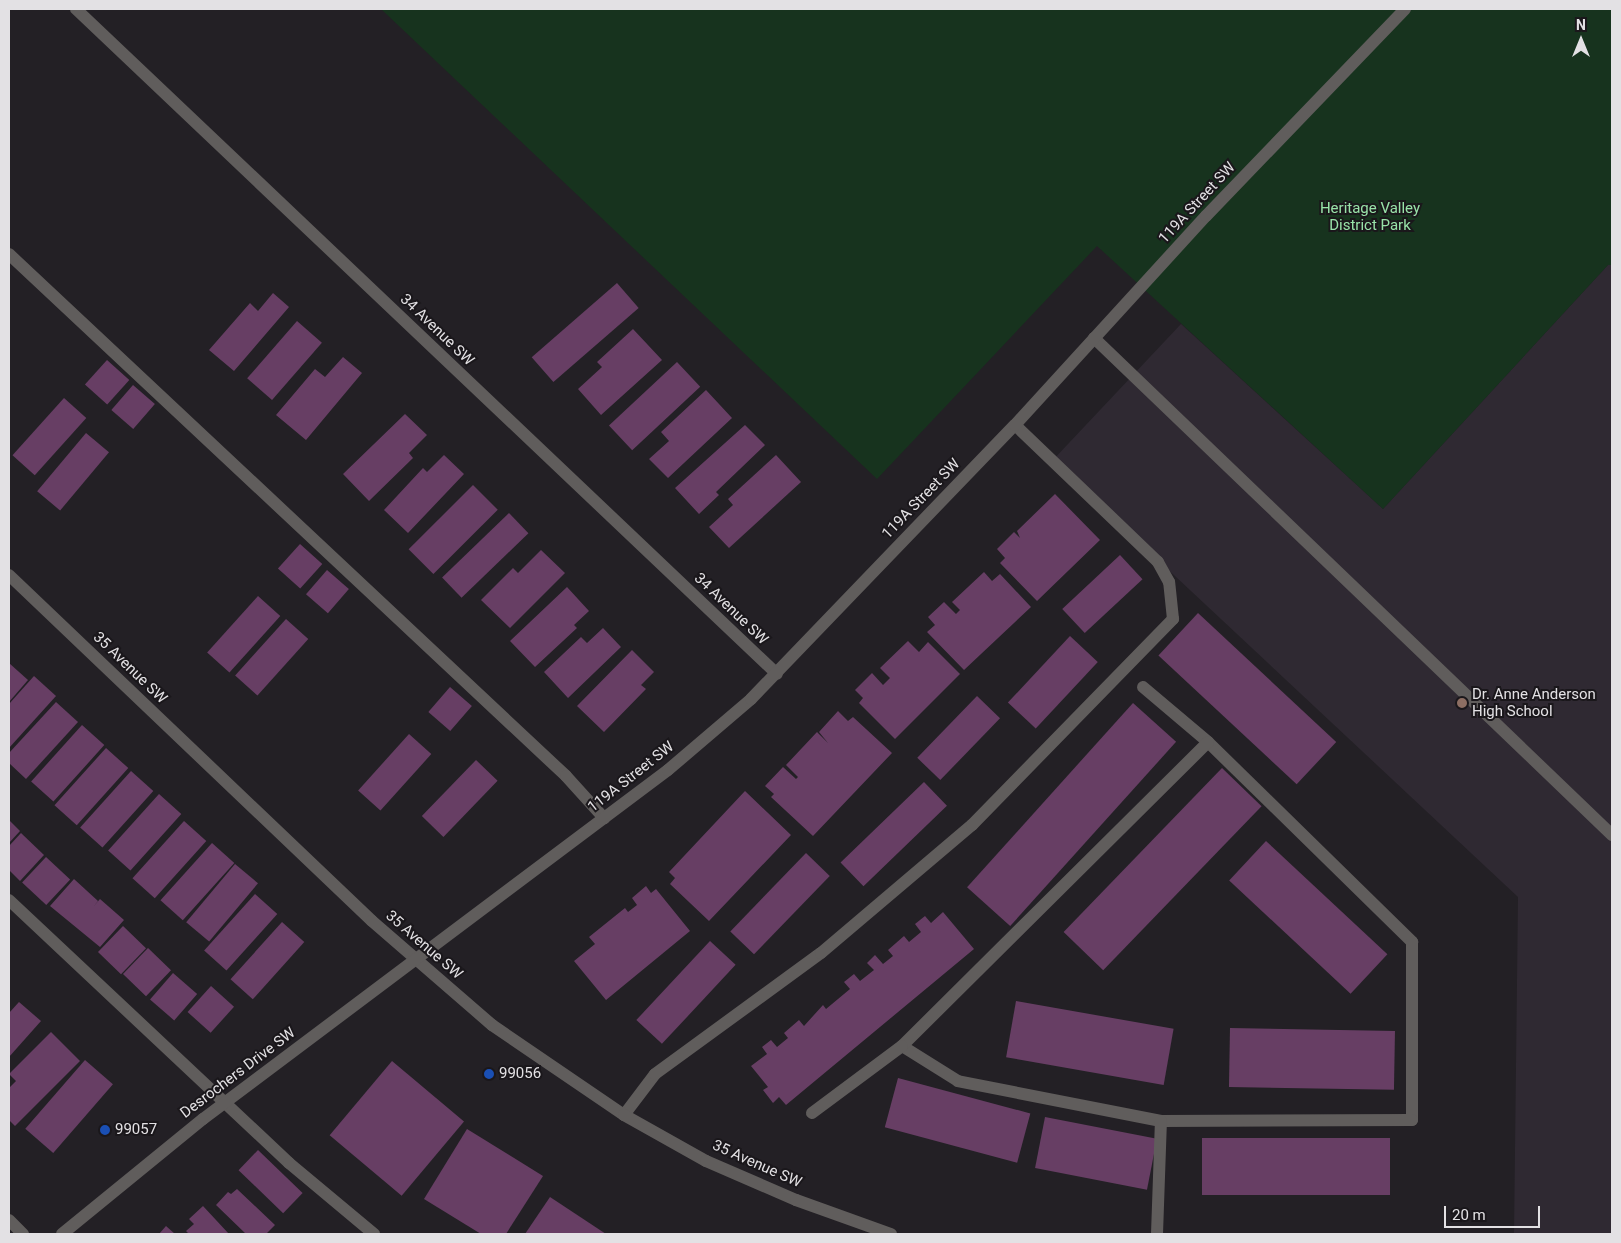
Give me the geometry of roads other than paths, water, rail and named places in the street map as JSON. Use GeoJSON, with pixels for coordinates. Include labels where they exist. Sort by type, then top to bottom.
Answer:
{"type":"FeatureCollection","features":[{"type":"Feature","properties":{"kind":"street","name":"34 Avenue SW"},"geometry":{"type":"LineString","coordinates":[[76,9],[777,674]]}},
{"type":"Feature","properties":{"kind":"street","name":"119A Street SW"},"geometry":{"type":"LineString","coordinates":[[414,959],[668,770],[777,674],[1015,424],[1404,9]]}},
{"type":"Feature","properties":{"kind":"street"},"geometry":{"type":"LineString","coordinates":[[9,254],[566,776],[604,818]]}},
{"type":"Feature","properties":{"kind":"street"},"geometry":{"type":"LineString","coordinates":[[1094,338],[1612,835]]}},
{"type":"Feature","properties":{"kind":"street"},"geometry":{"type":"LineString","coordinates":[[624,1114],[655,1074],[821,953],[972,825],[1173,619],[1168,582],[1158,562],[1015,424]]}},
{"type":"Feature","properties":{"kind":"street","name":"35 Avenue SW"},"geometry":{"type":"LineString","coordinates":[[9,575],[414,959],[492,1025],[624,1114],[706,1160],[796,1200],[891,1234]]}},
{"type":"Feature","properties":{"kind":"street"},"geometry":{"type":"LineString","coordinates":[[902,1046],[958,1081],[1161,1122],[1412,1120],[1412,942],[1208,742],[1143,687]]}},
{"type":"Feature","properties":{"kind":"street"},"geometry":{"type":"LineString","coordinates":[[812,1113],[902,1046],[1208,742]]}},
{"type":"Feature","properties":{"kind":"street"},"geometry":{"type":"LineString","coordinates":[[9,900],[289,1163],[374,1234]]}},
{"type":"Feature","properties":{"kind":"street","name":"Desrochers Drive SW"},"geometry":{"type":"LineString","coordinates":[[62,1234],[119,1186],[414,959]]}},
{"type":"Feature","properties":{"kind":"street"},"geometry":{"type":"LineString","coordinates":[[1157,1234],[1161,1122]]}},
{"type":"Feature","properties":{"kind":"street"},"geometry":{"type":"LineString","coordinates":[[9,1220],[23,1234]]}},
{"type":"Feature","properties":{"kind":"place","name":"Dr. Anne Anderson High School"},"geometry":{"type":"Point","coordinates":[1462,703]}},
{"type":"Feature","properties":{"kind":"place","name":"99056"},"geometry":{"type":"Point","coordinates":[489,1074]}},
{"type":"Feature","properties":{"kind":"place","name":"99057"},"geometry":{"type":"Point","coordinates":[105,1130]}},
{"type":"Feature","properties":{"kind":"park label","name":"Heritage Valley District Park"},"geometry":{"type":"Point","coordinates":[1370,216]}}]}
